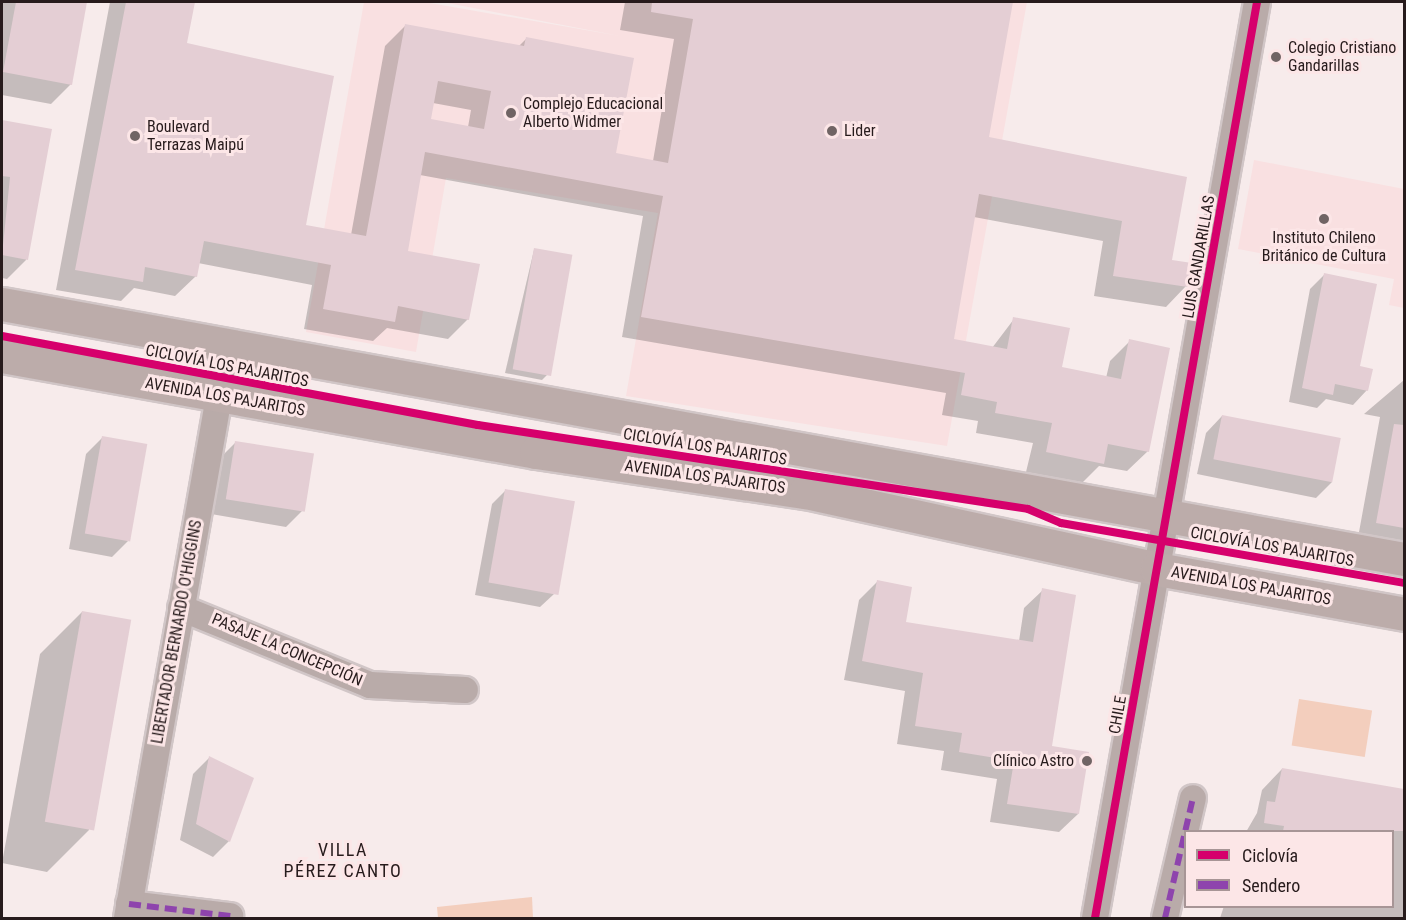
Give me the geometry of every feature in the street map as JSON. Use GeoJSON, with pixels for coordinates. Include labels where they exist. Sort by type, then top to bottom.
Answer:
{"type":"FeatureCollection","features":[{"type":"Feature","properties":{"kind":"main road"},"geometry":{"type":"LineString","coordinates":[[2,304],[1404,559]]}},
{"type":"Feature","properties":{"kind":"main road","name":"AVENIDA LOS PAJARITOS"},"geometry":{"type":"LineString","coordinates":[[2,356],[219,396],[805,492],[1157,569],[1404,614]]}},
{"type":"Feature","properties":{"kind":"street","name":"LUIS GANDARILLAS"},"geometry":{"type":"LineString","coordinates":[[1166,516],[1257,2]]}},
{"type":"Feature","properties":{"kind":"street","name":"LIBERTADOR BERNARDO O'HIGGINS"},"geometry":{"type":"LineString","coordinates":[[128,911],[228,346]]}},
{"type":"Feature","properties":{"kind":"street","name":"CHILE"},"geometry":{"type":"LineString","coordinates":[[1095,918],[1166,516]]}},
{"type":"Feature","properties":{"kind":"street","name":"PASAJE LA CONCEPCIÓN"},"geometry":{"type":"LineString","coordinates":[[181,608],[370,685],[465,690]]}},
{"type":"Feature","properties":{"kind":"street"},"geometry":{"type":"LineString","coordinates":[[1186,830],[1193,798]]}},
{"type":"Feature","properties":{"kind":"street"},"geometry":{"type":"LineString","coordinates":[[1165,918],[1184,837]]}},
{"type":"Feature","properties":{"kind":"street"},"geometry":{"type":"LineString","coordinates":[[128,911],[230,916]]}},
{"type":"Feature","properties":{"kind":"shaded area"},"geometry":{"type":"Polygon","coordinates":[[[364,2],[424,2],[620,36],[442,2],[1027,2],[947,446],[626,396],[658,213],[446,178],[416,352],[306,332],[364,2]]]}},
{"type":"Feature","properties":{"kind":"shaded area","name":"Instituto Chileno Británico de Cultura"},"geometry":{"type":"Polygon","coordinates":[[[1254,160],[1404,189],[1404,308],[1389,305],[1394,279],[1238,249],[1254,160]]]}},
{"type":"Feature","properties":{"kind":"shaded area"},"geometry":{"type":"Polygon","coordinates":[[[1299,699],[1372,711],[1365,757],[1292,745],[1299,699]]]}},
{"type":"Feature","properties":{"kind":"shaded area"},"geometry":{"type":"Polygon","coordinates":[[[532,897],[533,918],[438,918],[437,907],[532,897]]]}},
{"type":"Feature","properties":{"kind":"building"},"geometry":{"type":"Polygon","coordinates":[[[16,2],[87,2],[72,85],[3,72],[16,2]]]}},
{"type":"Feature","properties":{"kind":"building"},"geometry":{"type":"Polygon","coordinates":[[[126,2],[195,2],[187,43],[334,76],[306,225],[366,236],[405,24],[524,46],[526,37],[634,58],[616,153],[668,163],[693,19],[651,12],[652,2],[1013,2],[989,137],[1187,177],[1172,260],[1192,263],[1188,287],[1113,276],[1122,221],[979,194],[954,339],[1007,349],[1013,317],[1070,328],[1062,367],[1121,379],[1129,339],[1170,348],[1149,452],[1108,444],[1104,464],[1046,452],[1052,423],[995,413],[997,402],[961,395],[965,373],[641,317],[663,196],[425,152],[408,251],[480,264],[469,320],[398,306],[395,322],[323,309],[331,265],[204,241],[197,277],[145,267],[143,282],[75,270],[126,2]],[[438,81],[431,119],[484,129],[491,91],[438,81]]]}},
{"type":"Feature","properties":{"kind":"building"},"geometry":{"type":"Polygon","coordinates":[[[2,120],[52,129],[28,260],[2,255],[10,177],[2,176],[2,120]]]}},
{"type":"Feature","properties":{"kind":"building"},"geometry":{"type":"Polygon","coordinates":[[[534,248],[572,255],[551,376],[513,369],[534,248]]]}},
{"type":"Feature","properties":{"kind":"building"},"geometry":{"type":"Polygon","coordinates":[[[1324,273],[1377,284],[1360,366],[1373,369],[1368,391],[1335,384],[1333,395],[1302,388],[1324,273]]]}},
{"type":"Feature","properties":{"kind":"building"},"geometry":{"type":"Polygon","coordinates":[[[1222,415],[1341,438],[1332,482],[1213,459],[1222,415]]]}},
{"type":"Feature","properties":{"kind":"building"},"geometry":{"type":"Polygon","coordinates":[[[1394,424],[1404,425],[1404,528],[1376,523],[1394,424]]]}},
{"type":"Feature","properties":{"kind":"building"},"geometry":{"type":"Polygon","coordinates":[[[102,436],[147,444],[130,541],[85,533],[102,436]]]}},
{"type":"Feature","properties":{"kind":"building"},"geometry":{"type":"Polygon","coordinates":[[[235,441],[314,454],[305,512],[226,499],[235,441]]]}},
{"type":"Feature","properties":{"kind":"building"},"geometry":{"type":"Polygon","coordinates":[[[505,489],[575,501],[558,595],[489,583],[505,489]]]}},
{"type":"Feature","properties":{"kind":"building"},"geometry":{"type":"Polygon","coordinates":[[[877,580],[912,587],[906,622],[1033,642],[1042,588],[1076,595],[1052,746],[1089,752],[1079,814],[1007,804],[1014,761],[959,752],[962,733],[915,726],[923,673],[862,661],[877,580]]]}},
{"type":"Feature","properties":{"kind":"building"},"geometry":{"type":"Polygon","coordinates":[[[82,611],[131,620],[94,830],[45,822],[82,611]]]}},
{"type":"Feature","properties":{"kind":"building"},"geometry":{"type":"Polygon","coordinates":[[[209,756],[254,778],[230,842],[196,824],[209,756]]]}},
{"type":"Feature","properties":{"kind":"building"},"geometry":{"type":"Polygon","coordinates":[[[1282,768],[1404,789],[1404,831],[1283,830],[1284,826],[1264,823],[1267,801],[1275,802],[1282,768]]]}},
{"type":"Feature","properties":{"kind":"marked path"},"geometry":{"type":"LineString","coordinates":[[1186,830],[1193,798]]}},
{"type":"Feature","properties":{"kind":"marked path"},"geometry":{"type":"LineString","coordinates":[[1165,918],[1184,837]]}},
{"type":"Feature","properties":{"kind":"marked path"},"geometry":{"type":"LineString","coordinates":[[129,904],[230,916]]}},
{"type":"Feature","properties":{"kind":"cycle path"},"geometry":{"type":"LineString","coordinates":[[1095,918],[1257,2]]}},
{"type":"Feature","properties":{"kind":"cycle path","name":"CICLOVÍA LOS PAJARITOS"},"geometry":{"type":"LineString","coordinates":[[2,336],[478,425],[1028,509],[1061,523],[1404,583]]}},
{"type":"Feature","properties":{"kind":"place","name":"Colegio Cristiano Gandarillas"},"geometry":{"type":"Point","coordinates":[1276,57]}},
{"type":"Feature","properties":{"kind":"place","name":"Complejo Educacional Alberto Widmer"},"geometry":{"type":"Point","coordinates":[511,113]}},
{"type":"Feature","properties":{"kind":"place","name":"Lider"},"geometry":{"type":"Point","coordinates":[832,131]}},
{"type":"Feature","properties":{"kind":"place","name":"Boulevard Terrazas Maipú"},"geometry":{"type":"Point","coordinates":[135,136]}},
{"type":"Feature","properties":{"kind":"place","name":"Instituto Chileno Británico de Cultura"},"geometry":{"type":"Point","coordinates":[1324,219]}},
{"type":"Feature","properties":{"kind":"place","name":"Clínico Astro"},"geometry":{"type":"Point","coordinates":[1087,761]}},
{"type":"Feature","properties":{"kind":"district","name":"VILLA PÉREZ CANTO"},"geometry":{"type":"Point","coordinates":[343,861]}}]}
